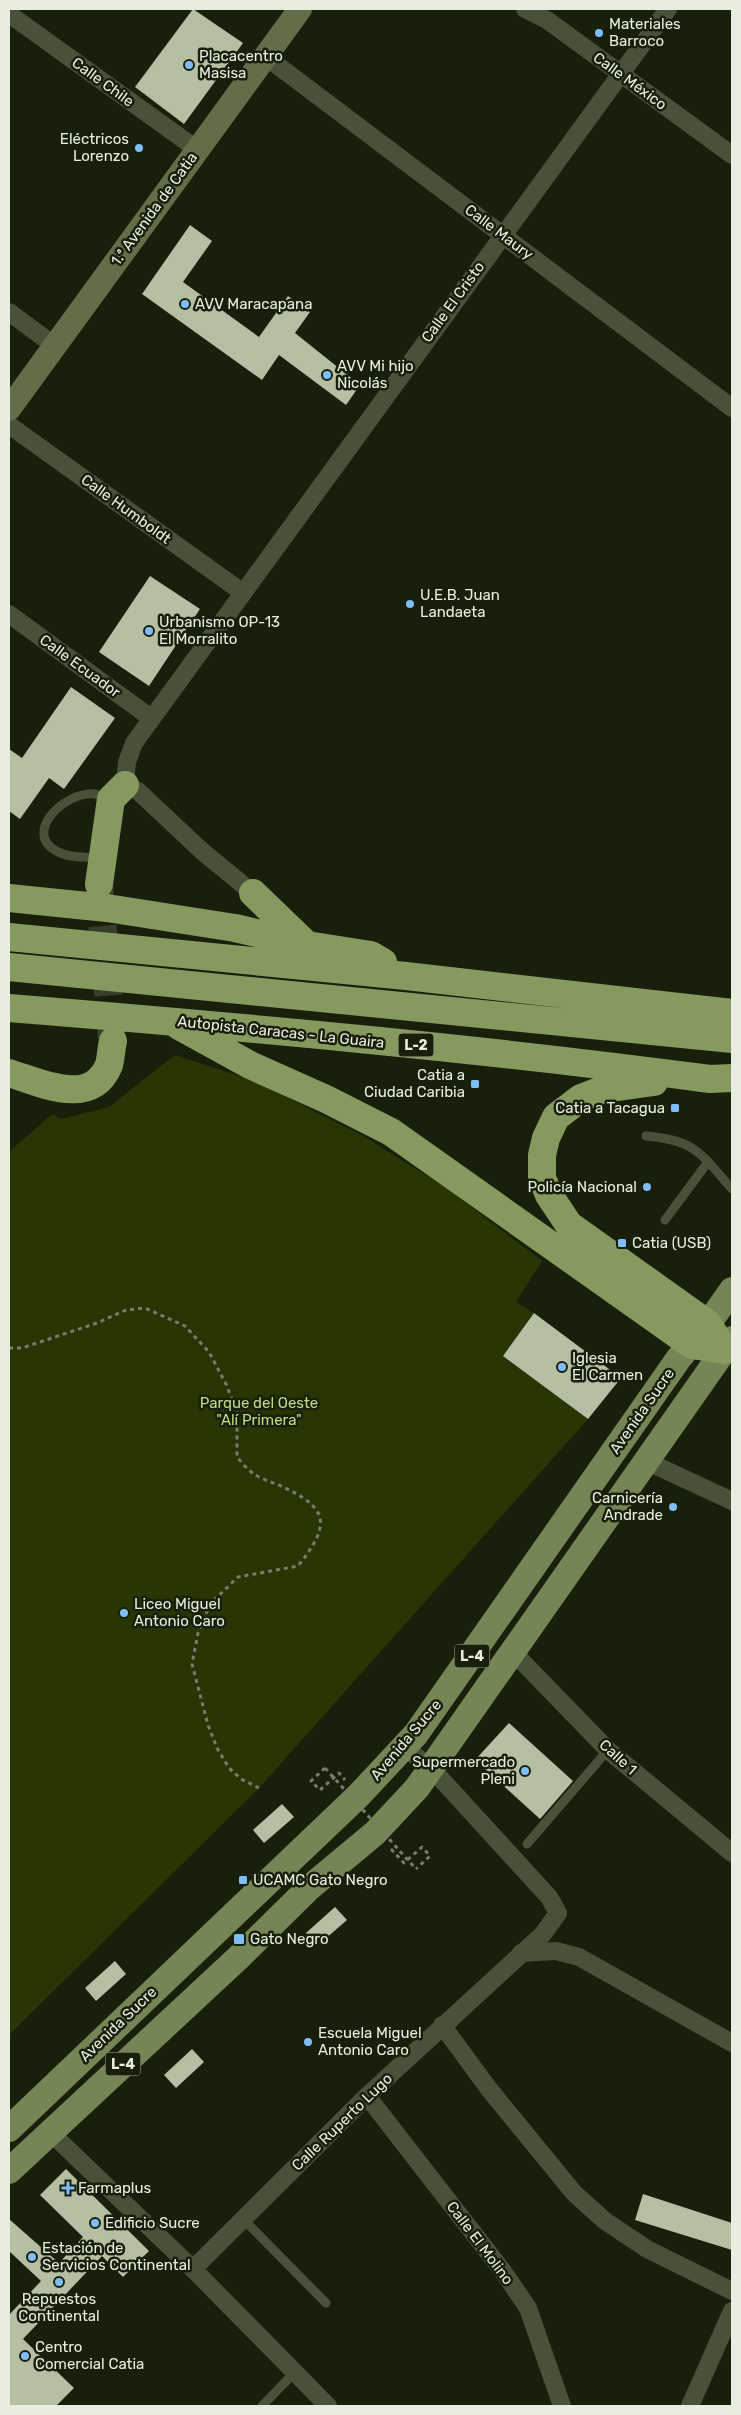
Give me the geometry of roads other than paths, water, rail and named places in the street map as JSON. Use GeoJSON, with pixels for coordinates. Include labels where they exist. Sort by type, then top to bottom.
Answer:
{"type":"FeatureCollection","features":[{"type":"Feature","properties":{"kind":"highway"},"geometry":{"type":"LineString","coordinates":[[100,871],[118,792]]}},
{"type":"Feature","properties":{"kind":"highway"},"geometry":{"type":"LineString","coordinates":[[235,928],[246,919],[252,906],[253,893]]}},
{"type":"Feature","properties":{"kind":"highway"},"geometry":{"type":"LineString","coordinates":[[253,893],[307,945]]}},
{"type":"Feature","properties":{"kind":"highway"},"geometry":{"type":"LineString","coordinates":[[9,898],[107,908],[235,928],[307,945],[371,955],[406,976]]}},
{"type":"Feature","properties":{"kind":"highway"},"geometry":{"type":"LineString","coordinates":[[9,937],[406,976],[732,1013]]}},
{"type":"Feature","properties":{"kind":"highway","name":"L-2"},"geometry":{"type":"LineString","coordinates":[[9,967],[732,1038]]}},
{"type":"Feature","properties":{"kind":"highway","name":"L-2"},"geometry":{"type":"LineString","coordinates":[[157,1020],[262,992]]}},
{"type":"Feature","properties":{"kind":"highway","name":"Autopista Caracas - La Guaira"},"geometry":{"type":"LineString","coordinates":[[9,1008],[157,1020],[519,1056],[721,1079]]}},
{"type":"Feature","properties":{"kind":"highway"},"geometry":{"type":"LineString","coordinates":[[157,1020],[356,1113],[391,1132],[692,1345],[728,1344]]}},
{"type":"Feature","properties":{"kind":"highway"},"geometry":{"type":"LineString","coordinates":[[9,1073],[63,1090],[85,1089],[99,1080],[109,1064],[113,1042]]}},
{"type":"Feature","properties":{"kind":"highway"},"geometry":{"type":"LineString","coordinates":[[721,1079],[632,1084],[604,1089],[580,1098],[556,1117],[546,1138],[542,1155],[542,1178],[569,1226],[708,1324],[728,1344]]}},
{"type":"Feature","properties":{"kind":"main road","name":"Avenida Sucre"},"geometry":{"type":"LineString","coordinates":[[9,2129],[358,1796],[404,1747],[446,1693],[679,1358],[692,1345],[732,1290]]}},
{"type":"Feature","properties":{"kind":"main road","name":"L-4"},"geometry":{"type":"LineString","coordinates":[[9,2171],[238,1958],[309,1888],[378,1829],[417,1788],[728,1344]]}},
{"type":"Feature","properties":{"kind":"street","name":"1.ª Avenida de Catia"},"geometry":{"type":"LineString","coordinates":[[9,409],[300,9]]}},
{"type":"Feature","properties":{"kind":"street","name":"Calle México"},"geometry":{"type":"LineString","coordinates":[[525,9],[547,20],[732,155]]}},
{"type":"Feature","properties":{"kind":"street","name":"Calle El Cristo"},"geometry":{"type":"LineString","coordinates":[[118,792],[134,743],[151,718],[668,9]]}},
{"type":"Feature","properties":{"kind":"street","name":"Calle Chile"},"geometry":{"type":"LineString","coordinates":[[9,14],[198,150]]}},
{"type":"Feature","properties":{"kind":"street","name":"Calle Maury"},"geometry":{"type":"LineString","coordinates":[[266,56],[732,408]]}},
{"type":"Feature","properties":{"kind":"street"},"geometry":{"type":"LineString","coordinates":[[9,312],[55,346]]}},
{"type":"Feature","properties":{"kind":"street","name":"Calle Humboldt"},"geometry":{"type":"LineString","coordinates":[[9,425],[242,592]]}},
{"type":"Feature","properties":{"kind":"street","name":"Calle Ecuador"},"geometry":{"type":"LineString","coordinates":[[9,614],[151,718]]}},
{"type":"Feature","properties":{"kind":"street"},"geometry":{"type":"LineString","coordinates":[[118,792],[138,791],[203,852],[253,893]]}},
{"type":"Feature","properties":{"kind":"street"},"geometry":{"type":"LineString","coordinates":[[646,1462],[732,1501]]}},
{"type":"Feature","properties":{"kind":"street","name":"Calle 1"},"geometry":{"type":"LineString","coordinates":[[512,1651],[608,1750],[732,1853]]}},
{"type":"Feature","properties":{"kind":"street"},"geometry":{"type":"LineString","coordinates":[[404,1747],[431,1768]]}},
{"type":"Feature","properties":{"kind":"street","name":"Calle Ruperto Lugo"},"geometry":{"type":"LineString","coordinates":[[193,2269],[367,2096],[543,1934],[557,1914],[554,1903],[524,1873],[431,1768]]}},
{"type":"Feature","properties":{"kind":"street"},"geometry":{"type":"LineString","coordinates":[[521,1954],[556,1952],[579,1958],[731,2039]]}},
{"type":"Feature","properties":{"kind":"street"},"geometry":{"type":"LineString","coordinates":[[442,2025],[489,2090],[574,2193],[605,2221],[647,2249],[732,2291]]}},
{"type":"Feature","properties":{"kind":"street","name":"Calle El Molino"},"geometry":{"type":"LineString","coordinates":[[367,2096],[502,2270],[528,2308],[562,2406]]}},
{"type":"Feature","properties":{"kind":"street"},"geometry":{"type":"LineString","coordinates":[[50,2132],[193,2269],[328,2406]]}},
{"type":"Feature","properties":{"kind":"street"},"geometry":{"type":"LineString","coordinates":[[690,2406],[732,2311]]}},
{"type":"Feature","properties":{"kind":"lane"},"geometry":{"type":"LineString","coordinates":[[100,871],[62,854],[48,843],[44,837],[46,821],[67,800],[95,794],[118,792]]}},
{"type":"Feature","properties":{"kind":"lane"},"geometry":{"type":"LineString","coordinates":[[646,1136],[672,1138],[693,1147],[732,1189]]}},
{"type":"Feature","properties":{"kind":"lane"},"geometry":{"type":"LineString","coordinates":[[665,1220],[708,1162]]}},
{"type":"Feature","properties":{"kind":"lane"},"geometry":{"type":"LineString","coordinates":[[527,1844],[608,1750]]}},
{"type":"Feature","properties":{"kind":"lane"},"geometry":{"type":"LineString","coordinates":[[243,2219],[326,2302]]}},
{"type":"Feature","properties":{"kind":"lane"},"geometry":{"type":"LineString","coordinates":[[262,2406],[295,2372]]}},
{"type":"Feature","properties":{"kind":"tunnel"},"geometry":{"type":"LineString","coordinates":[[99,884],[112,1040]]}},
{"type":"Feature","properties":{"kind":"place","name":"Materiales Barroco"},"geometry":{"type":"Point","coordinates":[599,33]}},
{"type":"Feature","properties":{"kind":"place","name":"Placacentro Masisa"},"geometry":{"type":"Point","coordinates":[189,65]}},
{"type":"Feature","properties":{"kind":"place","name":"Eléctricos Lorenzo"},"geometry":{"type":"Point","coordinates":[139,148]}},
{"type":"Feature","properties":{"kind":"place","name":"AVV Maracapana"},"geometry":{"type":"Point","coordinates":[185,304]}},
{"type":"Feature","properties":{"kind":"place","name":"AVV Mi hijo Nicolás"},"geometry":{"type":"Point","coordinates":[327,375]}},
{"type":"Feature","properties":{"kind":"place","name":"U.E.B. Juan Landaeta"},"geometry":{"type":"Point","coordinates":[410,604]}},
{"type":"Feature","properties":{"kind":"place","name":"Urbanismo OP-13 El Morralito"},"geometry":{"type":"Point","coordinates":[149,631]}},
{"type":"Feature","properties":{"kind":"place","name":"Catia a Ciudad Caribia"},"geometry":{"type":"Point","coordinates":[475,1084]}},
{"type":"Feature","properties":{"kind":"place","name":"Catia a Tacagua"},"geometry":{"type":"Point","coordinates":[675,1108]}},
{"type":"Feature","properties":{"kind":"place","name":"Policía Nacional"},"geometry":{"type":"Point","coordinates":[647,1187]}},
{"type":"Feature","properties":{"kind":"place","name":"Catia (USB)"},"geometry":{"type":"Point","coordinates":[622,1243]}},
{"type":"Feature","properties":{"kind":"place","name":"Iglesia El Carmen"},"geometry":{"type":"Point","coordinates":[562,1367]}},
{"type":"Feature","properties":{"kind":"place","name":"Carnicería Andrade"},"geometry":{"type":"Point","coordinates":[673,1507]}},
{"type":"Feature","properties":{"kind":"place","name":"Liceo Miguel Antonio Caro"},"geometry":{"type":"Point","coordinates":[124,1613]}},
{"type":"Feature","properties":{"kind":"place","name":"Supermercado Pleni"},"geometry":{"type":"Point","coordinates":[525,1771]}},
{"type":"Feature","properties":{"kind":"place","name":"UCAMC Gato Negro"},"geometry":{"type":"Point","coordinates":[243,1880]}},
{"type":"Feature","properties":{"kind":"place","name":"Gato Negro"},"geometry":{"type":"Point","coordinates":[239,1939]}},
{"type":"Feature","properties":{"kind":"place","name":"Escuela Miguel Antonio Caro"},"geometry":{"type":"Point","coordinates":[308,2042]}},
{"type":"Feature","properties":{"kind":"place","name":"Farmaplus"},"geometry":{"type":"Point","coordinates":[68,2188]}},
{"type":"Feature","properties":{"kind":"place","name":"Edificio Sucre"},"geometry":{"type":"Point","coordinates":[95,2223]}},
{"type":"Feature","properties":{"kind":"place","name":"Estación de Servicios Continental"},"geometry":{"type":"Point","coordinates":[32,2257]}},
{"type":"Feature","properties":{"kind":"place","name":"Repuestos Continental"},"geometry":{"type":"Point","coordinates":[59,2282]}},
{"type":"Feature","properties":{"kind":"place","name":"Centro Comercial Catia"},"geometry":{"type":"Point","coordinates":[25,2356]}},
{"type":"Feature","properties":{"kind":"park label","name":"Parque del Oeste \"Alí Primera\""},"geometry":{"type":"Point","coordinates":[259,1412]}}]}
